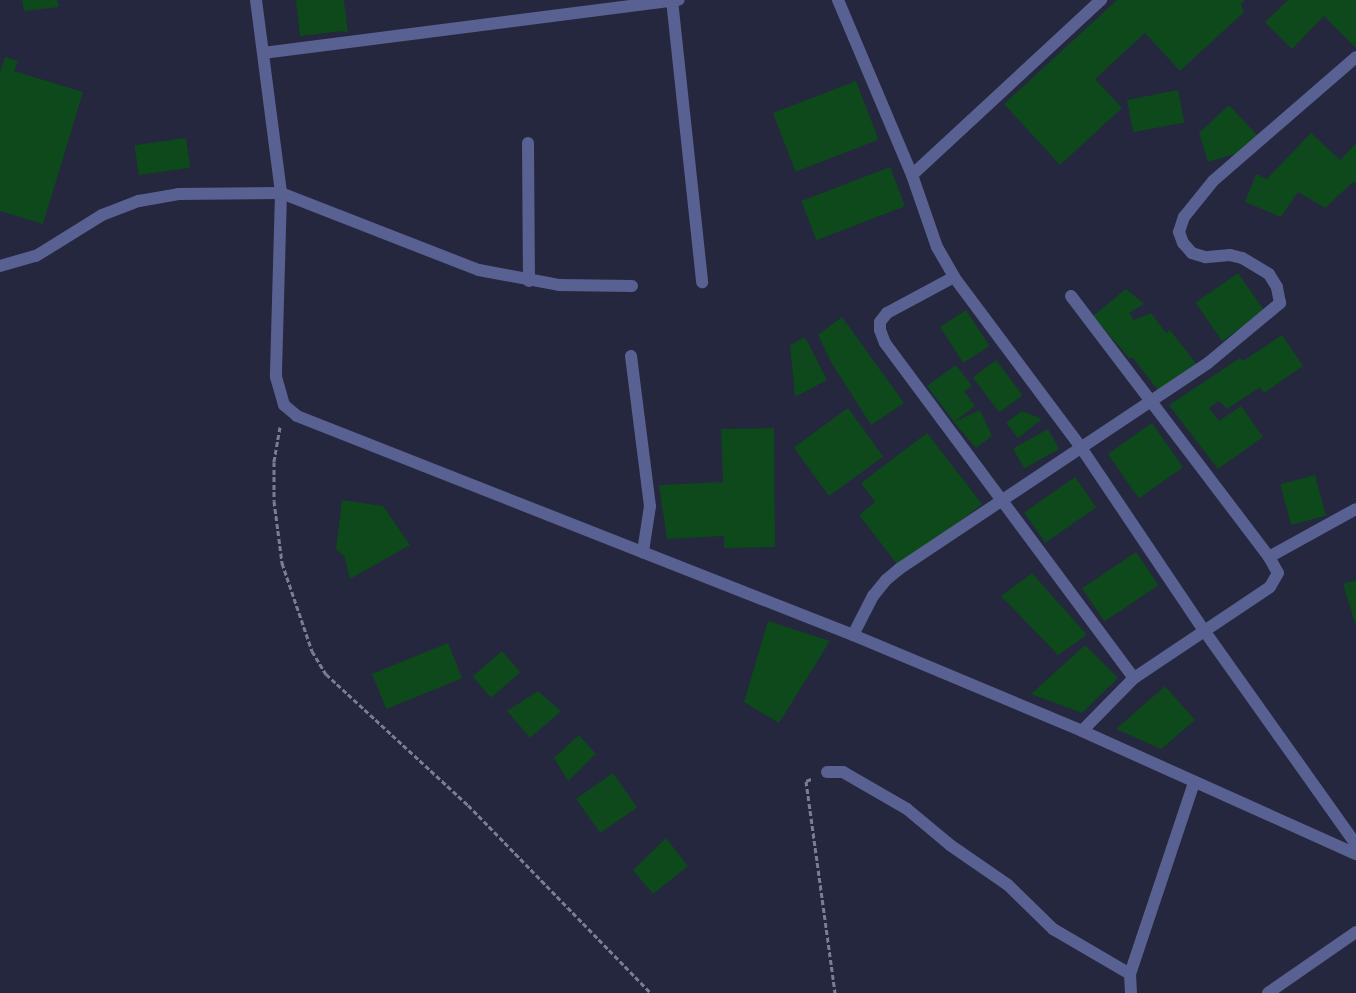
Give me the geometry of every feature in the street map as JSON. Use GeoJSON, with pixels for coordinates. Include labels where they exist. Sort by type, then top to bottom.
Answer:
{"type":"FeatureCollection","features":[{"type":"Feature","properties":{"kind":"street"},"geometry":{"type":"LineString","coordinates":[[256,0],[281,193],[276,377],[284,405],[297,416],[853,635],[1082,731],[1194,784],[1356,854]]}},
{"type":"Feature","properties":{"kind":"street"},"geometry":{"type":"LineString","coordinates":[[263,53],[675,0],[702,282]]}},
{"type":"Feature","properties":{"kind":"street"},"geometry":{"type":"LineString","coordinates":[[838,0],[912,175],[937,247],[954,277],[1080,446],[1204,629],[1356,844]]}},
{"type":"Feature","properties":{"kind":"street"},"geometry":{"type":"LineString","coordinates":[[912,175],[1102,0]]}},
{"type":"Feature","properties":{"kind":"street"},"geometry":{"type":"LineString","coordinates":[[853,635],[886,580],[1080,446],[1151,402],[1208,363],[1280,303],[1278,287],[1269,274],[1257,265],[1230,255],[1205,257],[1192,253],[1183,243],[1180,232],[1184,217],[1213,181],[1356,57]]}},
{"type":"Feature","properties":{"kind":"street"},"geometry":{"type":"LineString","coordinates":[[528,143],[529,281]]}},
{"type":"Feature","properties":{"kind":"street"},"geometry":{"type":"LineString","coordinates":[[0,266],[36,256],[102,215],[139,201],[178,194],[281,193],[479,270],[529,281],[594,288],[632,286]]}},
{"type":"Feature","properties":{"kind":"street"},"geometry":{"type":"LineString","coordinates":[[954,277],[888,313],[880,322],[880,330],[885,343],[1134,678]]}},
{"type":"Feature","properties":{"kind":"street"},"geometry":{"type":"LineString","coordinates":[[1071,296],[1269,557],[1278,573],[1270,587],[1204,629],[1134,678],[1082,731]]}},
{"type":"Feature","properties":{"kind":"street"},"geometry":{"type":"LineString","coordinates":[[631,356],[650,506],[649,529],[643,552]]}},
{"type":"Feature","properties":{"kind":"street"},"geometry":{"type":"LineString","coordinates":[[1269,557],[1356,509]]}},
{"type":"Feature","properties":{"kind":"street"},"geometry":{"type":"LineString","coordinates":[[827,772],[843,772],[907,809],[950,845],[1008,885],[1053,929],[1130,974]]}},
{"type":"Feature","properties":{"kind":"street"},"geometry":{"type":"LineString","coordinates":[[1131,993],[1130,974],[1194,784]]}},
{"type":"Feature","properties":{"kind":"street"},"geometry":{"type":"LineString","coordinates":[[1268,993],[1356,932]]}},
{"type":"Feature","properties":{"kind":"path"},"geometry":{"type":"LineString","coordinates":[[284,405],[274,462],[274,501],[282,562],[316,659],[326,674],[468,805],[580,924],[651,993]]}},
{"type":"Feature","properties":{"kind":"path"},"geometry":{"type":"LineString","coordinates":[[827,772],[806,781],[836,993]]}},
{"type":"Feature","properties":{"kind":"building"},"geometry":{"type":"Polygon","coordinates":[[[22,0],[57,0],[59,7],[24,11],[22,0]]]}},
{"type":"Feature","properties":{"kind":"building"},"geometry":{"type":"Polygon","coordinates":[[[296,0],[344,0],[348,33],[342,31],[300,36],[296,0]]]}},
{"type":"Feature","properties":{"kind":"building"},"geometry":{"type":"Polygon","coordinates":[[[1117,0],[1245,0],[1241,4],[1244,12],[1180,71],[1145,33],[1095,79],[1122,108],[1060,165],[1004,104],[1117,0]]]}},
{"type":"Feature","properties":{"kind":"building"},"geometry":{"type":"Polygon","coordinates":[[[1288,0],[1356,0],[1356,48],[1324,16],[1292,49],[1265,22],[1288,0]]]}},
{"type":"Feature","properties":{"kind":"building"},"geometry":{"type":"Polygon","coordinates":[[[5,57],[18,61],[14,71],[83,92],[43,224],[0,211],[0,72],[5,57]]]}},
{"type":"Feature","properties":{"kind":"building"},"geometry":{"type":"Polygon","coordinates":[[[856,81],[879,140],[795,172],[773,113],[856,81]]]}},
{"type":"Feature","properties":{"kind":"building"},"geometry":{"type":"Polygon","coordinates":[[[1178,90],[1184,122],[1133,132],[1127,100],[1178,90]]]}},
{"type":"Feature","properties":{"kind":"building"},"geometry":{"type":"Polygon","coordinates":[[[1229,105],[1258,136],[1241,152],[1208,162],[1199,133],[1229,105]]]}},
{"type":"Feature","properties":{"kind":"building"},"geometry":{"type":"Polygon","coordinates":[[[1311,133],[1340,160],[1356,143],[1356,183],[1354,181],[1325,208],[1298,192],[1281,217],[1245,202],[1256,174],[1267,179],[1311,133]]]}},
{"type":"Feature","properties":{"kind":"building"},"geometry":{"type":"Polygon","coordinates":[[[186,138],[190,168],[139,175],[135,145],[186,138]]]}},
{"type":"Feature","properties":{"kind":"building"},"geometry":{"type":"Polygon","coordinates":[[[890,167],[905,206],[816,240],[801,201],[890,167]]]}},
{"type":"Feature","properties":{"kind":"building"},"geometry":{"type":"Polygon","coordinates":[[[1238,273],[1265,312],[1222,341],[1195,303],[1238,273]]]}},
{"type":"Feature","properties":{"kind":"building"},"geometry":{"type":"Polygon","coordinates":[[[1126,289],[1144,304],[1129,313],[1134,320],[1151,313],[1166,333],[1170,330],[1198,366],[1161,394],[1133,358],[1129,358],[1093,316],[1126,289]]]}},
{"type":"Feature","properties":{"kind":"building"},"geometry":{"type":"Polygon","coordinates":[[[966,310],[989,346],[963,363],[940,327],[966,310]]]}},
{"type":"Feature","properties":{"kind":"building"},"geometry":{"type":"Polygon","coordinates":[[[842,317],[904,403],[871,425],[831,362],[818,335],[842,317]]]}},
{"type":"Feature","properties":{"kind":"building"},"geometry":{"type":"Polygon","coordinates":[[[1282,335],[1303,366],[1264,393],[1260,387],[1227,409],[1219,401],[1209,408],[1219,421],[1241,406],[1263,437],[1218,469],[1169,405],[1240,358],[1243,361],[1282,335]]]}},
{"type":"Feature","properties":{"kind":"building"},"geometry":{"type":"Polygon","coordinates":[[[805,337],[827,380],[795,397],[790,345],[805,337]]]}},
{"type":"Feature","properties":{"kind":"building"},"geometry":{"type":"Polygon","coordinates":[[[996,360],[1022,395],[999,413],[973,377],[996,360]]]}},
{"type":"Feature","properties":{"kind":"building"},"geometry":{"type":"Polygon","coordinates":[[[956,365],[972,386],[964,391],[975,406],[954,422],[927,386],[956,365]]]}},
{"type":"Feature","properties":{"kind":"building"},"geometry":{"type":"Polygon","coordinates":[[[848,408],[883,457],[829,496],[794,447],[848,408]]]}},
{"type":"Feature","properties":{"kind":"building"},"geometry":{"type":"Polygon","coordinates":[[[980,410],[992,436],[976,448],[954,422],[980,410]]]}},
{"type":"Feature","properties":{"kind":"building"},"geometry":{"type":"Polygon","coordinates":[[[1022,411],[1042,419],[1018,438],[1006,423],[1022,411]]]}},
{"type":"Feature","properties":{"kind":"building"},"geometry":{"type":"Polygon","coordinates":[[[1152,423],[1183,467],[1139,498],[1108,454],[1152,423]]]}},
{"type":"Feature","properties":{"kind":"building"},"geometry":{"type":"Polygon","coordinates":[[[774,428],[775,547],[724,548],[724,536],[667,539],[659,485],[723,482],[721,429],[774,428]]]}},
{"type":"Feature","properties":{"kind":"building"},"geometry":{"type":"Polygon","coordinates":[[[1048,429],[1059,449],[1024,469],[1013,448],[1048,429]]]}},
{"type":"Feature","properties":{"kind":"building"},"geometry":{"type":"Polygon","coordinates":[[[927,433],[982,504],[900,568],[859,515],[875,502],[861,483],[927,433]]]}},
{"type":"Feature","properties":{"kind":"building"},"geometry":{"type":"Polygon","coordinates":[[[1315,475],[1326,516],[1291,525],[1280,484],[1315,475]]]}},
{"type":"Feature","properties":{"kind":"building"},"geometry":{"type":"Polygon","coordinates":[[[1075,477],[1096,507],[1045,543],[1024,513],[1075,477]]]}},
{"type":"Feature","properties":{"kind":"building"},"geometry":{"type":"Polygon","coordinates":[[[342,500],[383,506],[410,545],[350,579],[344,555],[336,550],[342,500]]]}},
{"type":"Feature","properties":{"kind":"building"},"geometry":{"type":"Polygon","coordinates":[[[1136,552],[1158,585],[1104,622],[1082,588],[1136,552]]]}},
{"type":"Feature","properties":{"kind":"building"},"geometry":{"type":"Polygon","coordinates":[[[1032,573],[1087,635],[1058,655],[1001,596],[1032,573]]]}},
{"type":"Feature","properties":{"kind":"building"},"geometry":{"type":"Polygon","coordinates":[[[1356,580],[1356,626],[1343,584],[1356,580]]]}},
{"type":"Feature","properties":{"kind":"building"},"geometry":{"type":"Polygon","coordinates":[[[768,621],[830,641],[779,723],[744,702],[768,621]]]}},
{"type":"Feature","properties":{"kind":"building"},"geometry":{"type":"Polygon","coordinates":[[[448,643],[462,678],[386,709],[372,674],[448,643]]]}},
{"type":"Feature","properties":{"kind":"building"},"geometry":{"type":"Polygon","coordinates":[[[1085,645],[1118,678],[1082,713],[1031,694],[1085,645]]]}},
{"type":"Feature","properties":{"kind":"building"},"geometry":{"type":"Polygon","coordinates":[[[502,651],[520,672],[491,698],[473,677],[502,651]]]}},
{"type":"Feature","properties":{"kind":"building"},"geometry":{"type":"Polygon","coordinates":[[[1165,686],[1195,720],[1161,749],[1116,729],[1165,686]]]}},
{"type":"Feature","properties":{"kind":"building"},"geometry":{"type":"Polygon","coordinates":[[[538,691],[561,711],[530,738],[507,711],[538,691]]]}},
{"type":"Feature","properties":{"kind":"building"},"geometry":{"type":"Polygon","coordinates":[[[579,735],[596,754],[568,781],[554,758],[579,735]]]}},
{"type":"Feature","properties":{"kind":"building"},"geometry":{"type":"Polygon","coordinates":[[[613,773],[637,807],[600,833],[576,799],[613,773]]]}},
{"type":"Feature","properties":{"kind":"building"},"geometry":{"type":"Polygon","coordinates":[[[666,838],[688,866],[653,894],[633,870],[666,838]]]}}]}
